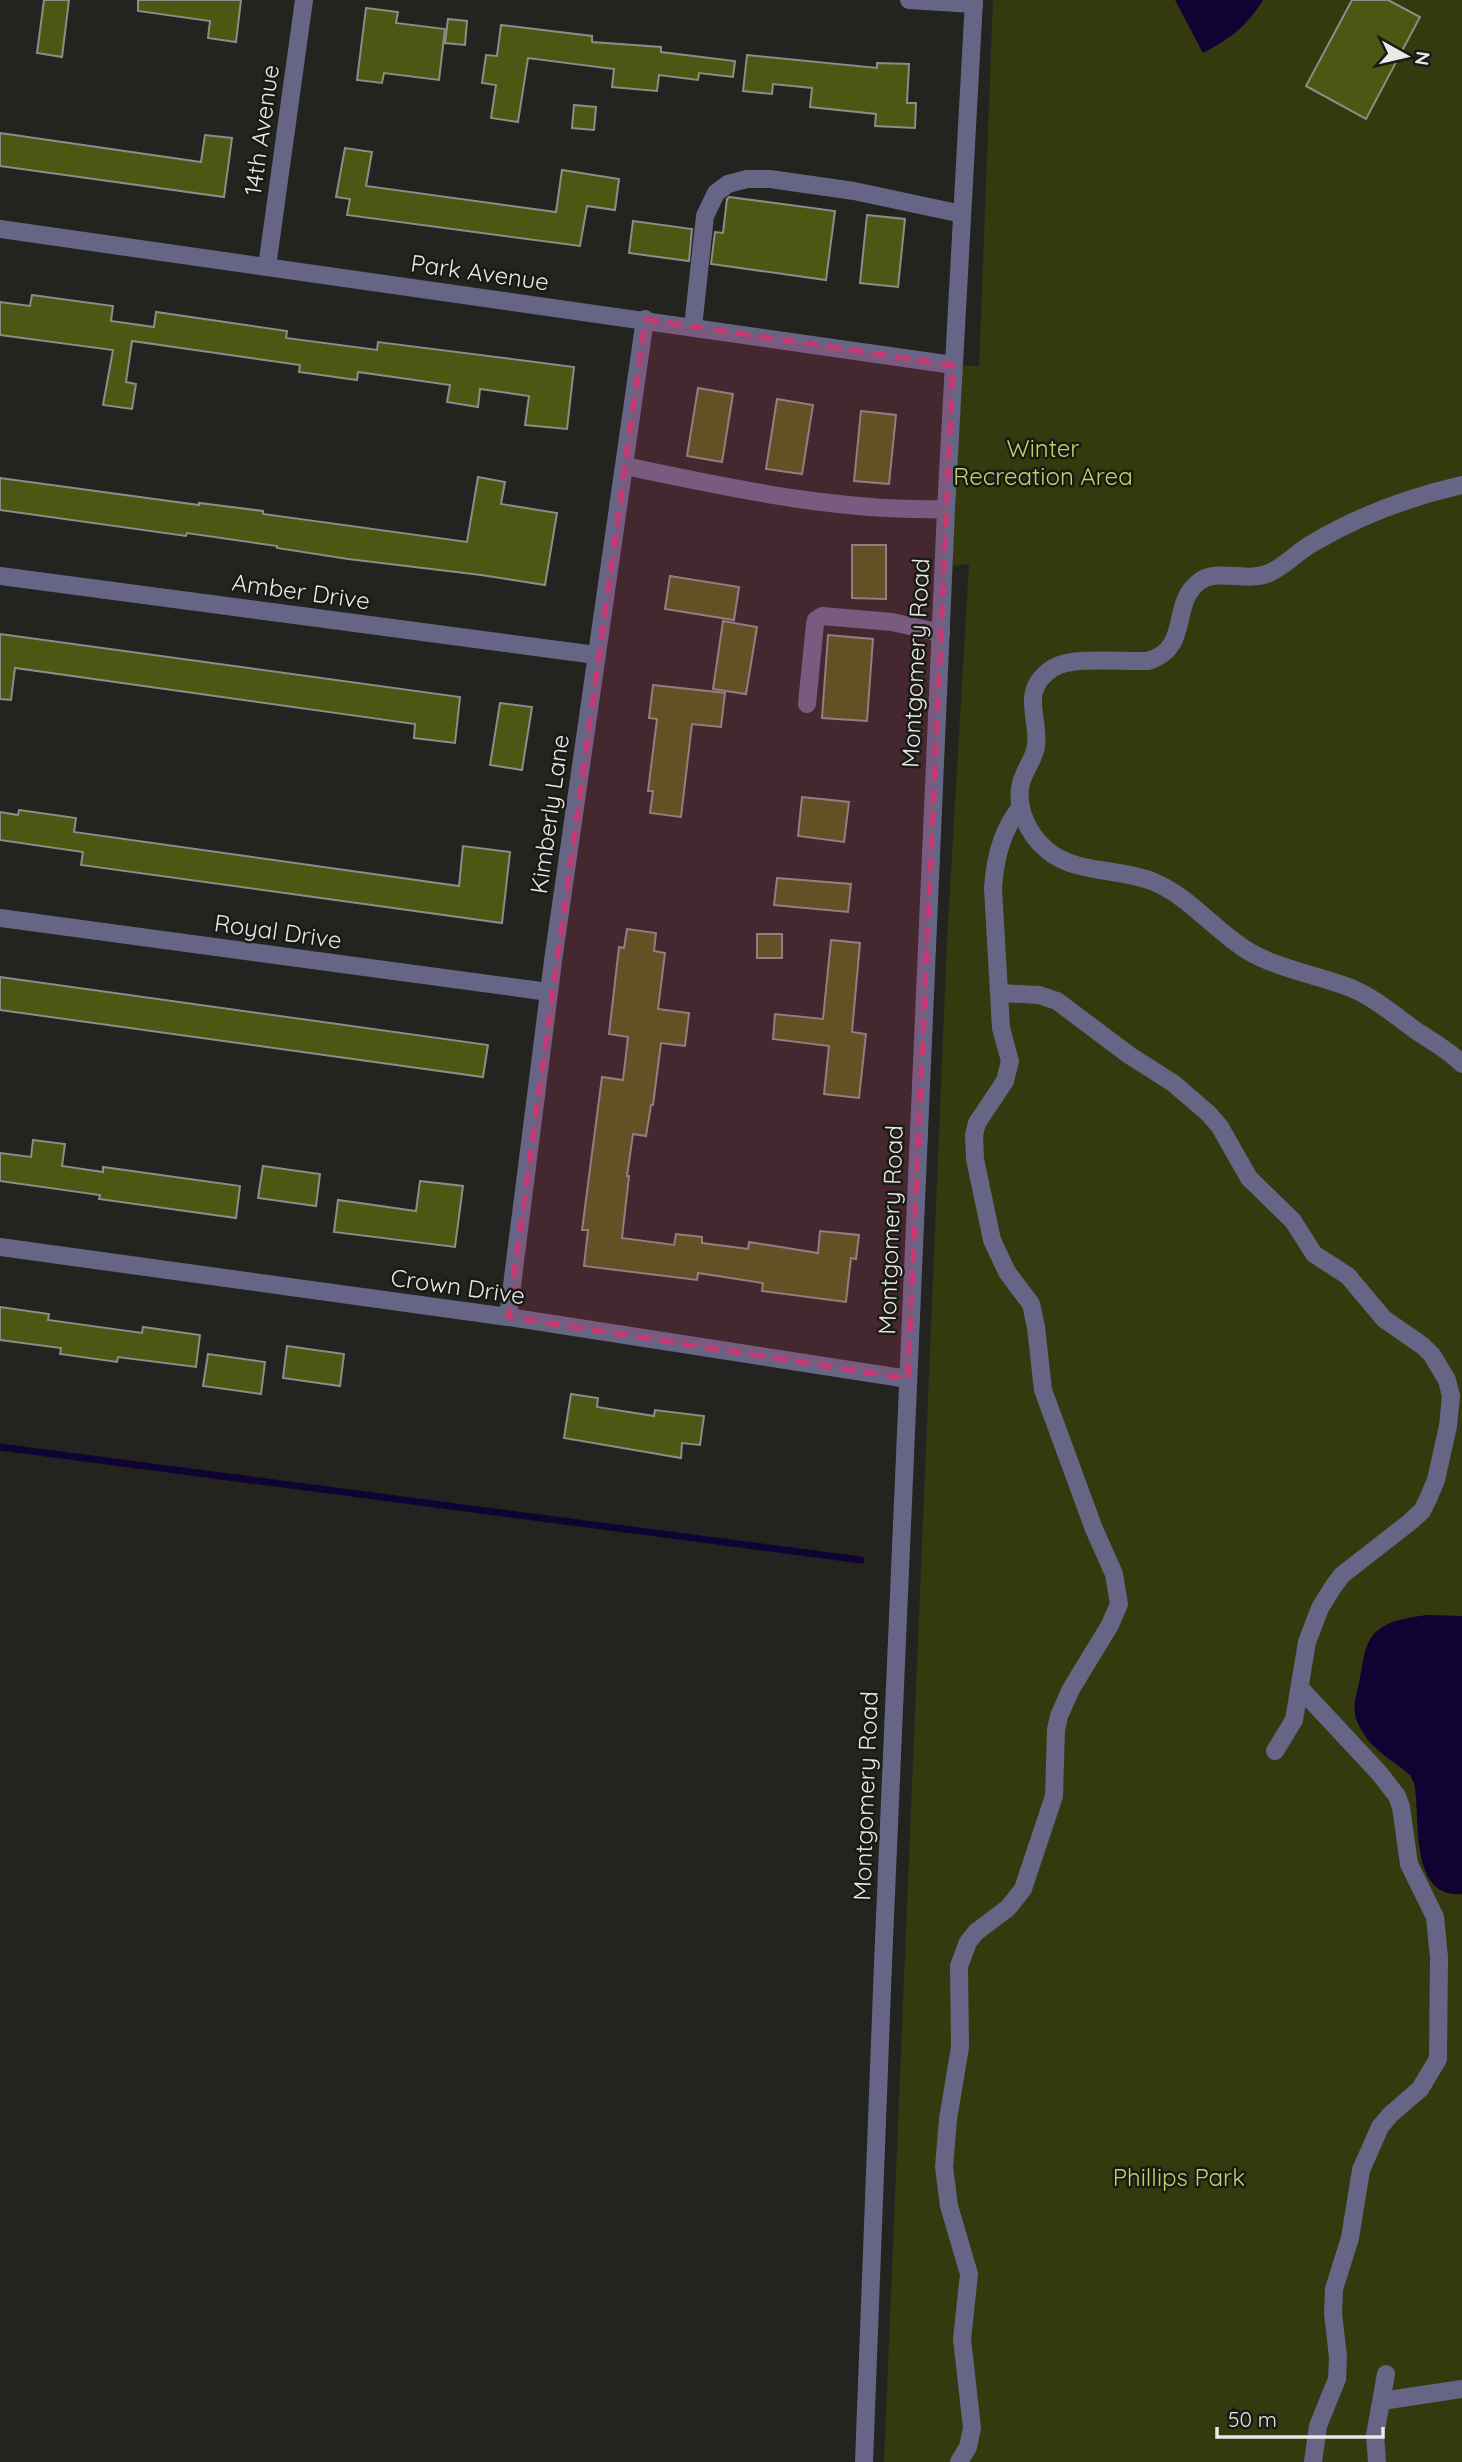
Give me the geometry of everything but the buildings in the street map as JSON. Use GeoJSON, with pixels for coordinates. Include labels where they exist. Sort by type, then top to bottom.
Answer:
{"type":"FeatureCollection","features":[{"type":"Feature","properties":{"kind":"street","name":"14th Avenue"},"geometry":{"type":"LineString","coordinates":[[267,267],[304,0]]}},
{"type":"Feature","properties":{"kind":"street"},"geometry":{"type":"LineString","coordinates":[[909,0],[974,2]]}},
{"type":"Feature","properties":{"kind":"street","name":"Montgomery Road"},"geometry":{"type":"LineString","coordinates":[[864,2462],[946,509],[974,2]]}},
{"type":"Feature","properties":{"kind":"street"},"geometry":{"type":"LineString","coordinates":[[693,327],[705,216],[716,193],[728,184],[747,179],[770,179],[854,191],[962,214]]}},
{"type":"Feature","properties":{"kind":"street","name":"Park Avenue"},"geometry":{"type":"LineString","coordinates":[[0,229],[953,365]]}},
{"type":"Feature","properties":{"kind":"street","name":"Kimberly Lane"},"geometry":{"type":"LineString","coordinates":[[508,1317],[549,992],[645,319]]}},
{"type":"Feature","properties":{"kind":"street"},"geometry":{"type":"LineString","coordinates":[[625,466],[723,487],[856,507],[946,509]]}},
{"type":"Feature","properties":{"kind":"street"},"geometry":{"type":"LineString","coordinates":[[1462,485],[1373,512],[1312,543],[1266,575],[1203,579],[1190,592],[1172,646],[1157,659],[1075,662],[1054,667],[1041,679],[1033,695],[1036,750],[1021,784],[1021,807],[1033,834],[1055,855],[1077,864],[1136,876],[1158,884],[1250,952],[1356,990],[1377,1002],[1462,1064]]}},
{"type":"Feature","properties":{"kind":"street","name":"Amber Drive"},"geometry":{"type":"LineString","coordinates":[[0,576],[596,655]]}},
{"type":"Feature","properties":{"kind":"street"},"geometry":{"type":"LineString","coordinates":[[807,704],[815,624],[822,616],[892,622],[941,632]]}},
{"type":"Feature","properties":{"kind":"street"},"geometry":{"type":"LineString","coordinates":[[959,2462],[968,2447],[972,2428],[962,2339],[969,2274],[949,2206],[944,2166],[948,2119],[960,2047],[959,1966],[968,1942],[1007,1908],[1023,1889],[1054,1796],[1056,1730],[1059,1716],[1071,1689],[1110,1625],[1119,1604],[1114,1574],[1094,1529],[1043,1390],[1031,1304],[1007,1272],[992,1240],[975,1159],[974,1135],[977,1123],[1000,1090],[1009,1071],[1008,1051],[1001,1028],[993,913],[994,867],[1013,817],[1021,807]]}},
{"type":"Feature","properties":{"kind":"street","name":"Royal Drive"},"geometry":{"type":"LineString","coordinates":[[0,918],[549,992]]}},
{"type":"Feature","properties":{"kind":"street"},"geometry":{"type":"LineString","coordinates":[[1000,993],[1040,995],[1057,1001],[1196,1101],[1220,1127],[1249,1178],[1293,1221],[1314,1254],[1348,1276],[1384,1319],[1423,1346],[1442,1369],[1451,1396],[1451,1407],[1436,1480],[1429,1499],[1422,1511],[1410,1522],[1342,1575],[1332,1587],[1313,1624],[1305,1652],[1294,1720],[1275,1752]]}},
{"type":"Feature","properties":{"kind":"street","name":"Crown Drive"},"geometry":{"type":"LineString","coordinates":[[0,1247],[508,1317],[908,1379]]}},
{"type":"Feature","properties":{"kind":"street"},"geometry":{"type":"LineString","coordinates":[[1300,1688],[1397,1796],[1409,1864],[1435,1917],[1439,1957],[1438,2060],[1420,2089],[1402,2103],[1380,2127],[1361,2170],[1350,2238],[1334,2289],[1333,2313],[1338,2357],[1336,2379],[1318,2426],[1313,2462]]}},
{"type":"Feature","properties":{"kind":"street"},"geometry":{"type":"LineString","coordinates":[[1377,2462],[1375,2435],[1386,2374]]}},
{"type":"Feature","properties":{"kind":"street"},"geometry":{"type":"LineString","coordinates":[[1382,2401],[1462,2389]]}},
{"type":"Feature","properties":{"kind":"highlighted area"},"geometry":{"type":"Polygon","coordinates":[[[645,319],[953,365],[908,1379],[508,1317],[645,319]]]}},
{"type":"Feature","properties":{"kind":"green space","name":"Phillips Park"},"geometry":{"type":"Polygon","coordinates":[[[993,0],[1462,0],[1462,2462],[884,2462],[947,940],[969,564],[953,566],[953,365],[979,366],[993,0]]]}},
{"type":"Feature","properties":{"kind":"shaded area"},"geometry":{"type":"Polygon","coordinates":[[[1175,0],[1263,0],[1237,31],[1203,53],[1175,0]]]}},
{"type":"Feature","properties":{"kind":"shaded area"},"geometry":{"type":"Polygon","coordinates":[[[1427,1615],[1462,1616],[1462,1894],[1445,1892],[1433,1883],[1425,1870],[1420,1853],[1414,1783],[1410,1775],[1377,1750],[1366,1738],[1358,1724],[1355,1711],[1364,1656],[1372,1636],[1389,1624],[1427,1615]]]}},
{"type":"Feature","properties":{"kind":"waterway"},"geometry":{"type":"LineString","coordinates":[[0,1447],[861,1560]]}},
{"type":"Feature","properties":{"kind":"park label","name":"Winter Recreation Area"},"geometry":{"type":"Point","coordinates":[1043,462]}}]}
